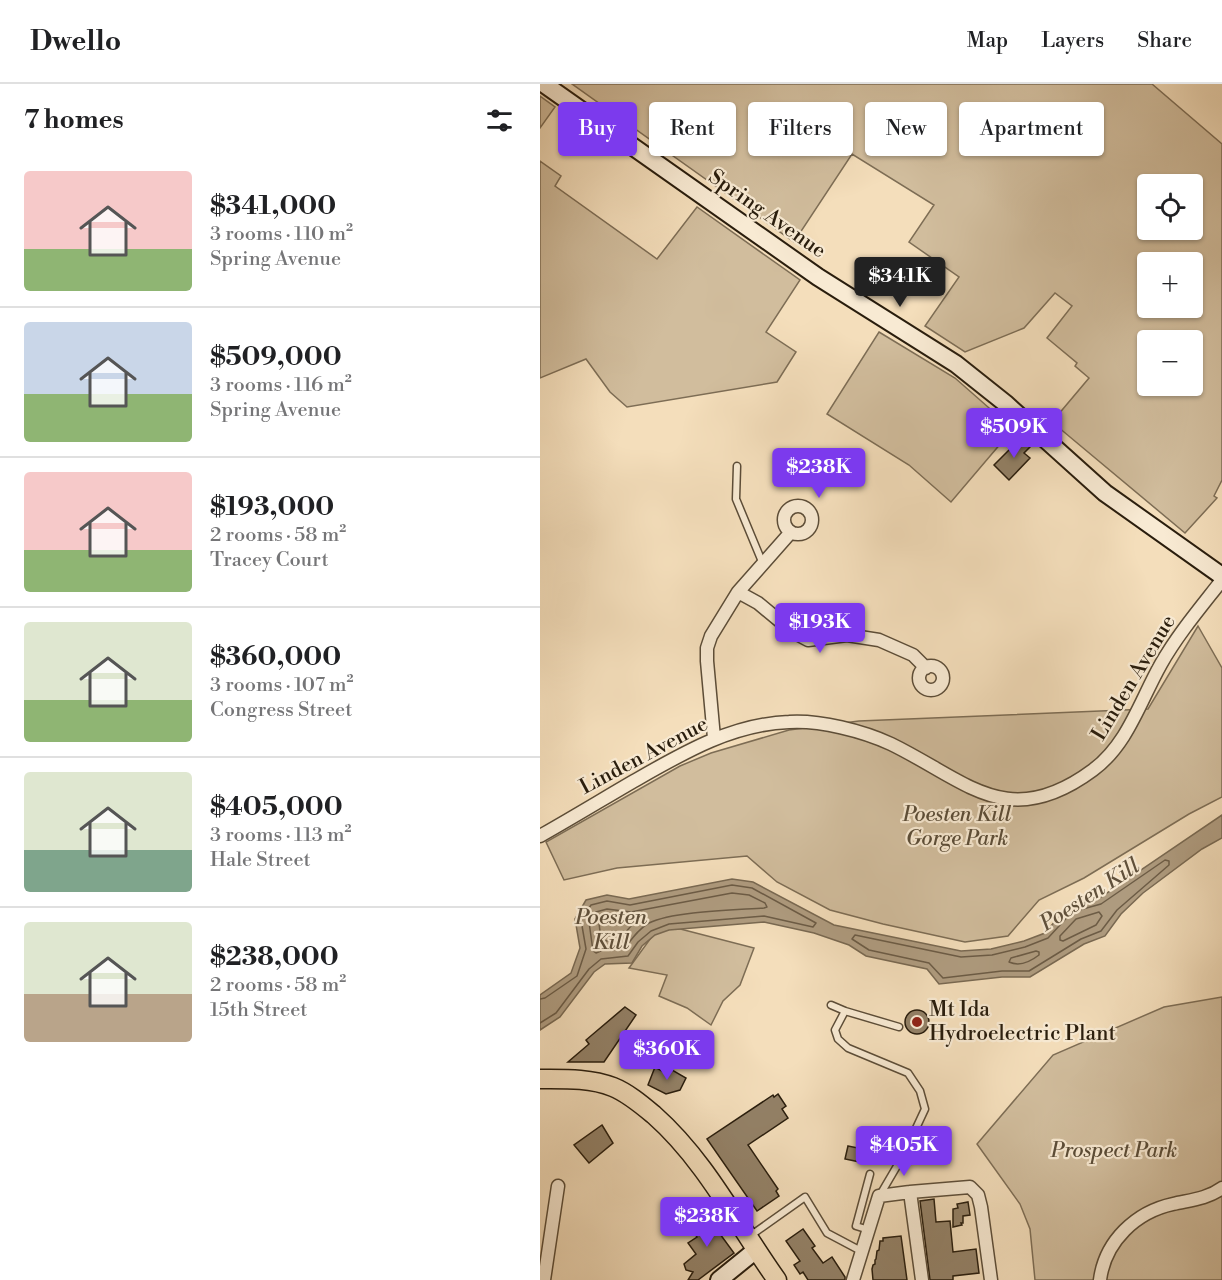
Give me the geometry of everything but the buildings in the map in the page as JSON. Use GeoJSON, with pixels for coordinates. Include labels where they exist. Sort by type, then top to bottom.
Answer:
{"type":"FeatureCollection","features":[{"type":"Feature","properties":{"kind":"main road"},"geometry":{"type":"LineString","coordinates":[[540,1079],[578,1079],[598,1082],[615,1087],[641,1104],[665,1125],[696,1160],[777,1280]]}},
{"type":"Feature","properties":{"kind":"street","name":"Spring Avenue"},"geometry":{"type":"LineString","coordinates":[[544,84],[818,277],[956,364],[1105,492],[1222,578]]}},
{"type":"Feature","properties":{"kind":"street"},"geometry":{"type":"LineString","coordinates":[[714,738],[707,648],[717,623],[738,592],[791,532]]}},
{"type":"Feature","properties":{"kind":"street","name":"Linden Avenue"},"geometry":{"type":"LineString","coordinates":[[540,836],[677,756],[714,738],[756,725],[789,722],[814,722],[889,743],[970,789],[1003,799],[1041,796],[1061,790],[1093,771],[1120,744],[1161,664],[1222,578]]}},
{"type":"Feature","properties":{"kind":"street"},"geometry":{"type":"LineString","coordinates":[[738,592],[758,603],[793,632],[808,640],[847,634],[879,640],[912,655],[926,668]]}},
{"type":"Feature","properties":{"kind":"street"},"geometry":{"type":"LineString","coordinates":[[544,1280],[558,1186]]}},
{"type":"Feature","properties":{"kind":"street"},"geometry":{"type":"LineString","coordinates":[[853,1280],[879,1196],[970,1187],[978,1196],[981,1208],[991,1280]]}},
{"type":"Feature","properties":{"kind":"street"},"geometry":{"type":"LineString","coordinates":[[1100,1280],[1105,1257],[1111,1245],[1139,1218],[1152,1210],[1199,1199],[1222,1188]]}},
{"type":"Feature","properties":{"kind":"street"},"geometry":{"type":"LineString","coordinates":[[910,1192],[922,1280]]}},
{"type":"Feature","properties":{"kind":"street"},"geometry":{"type":"LineString","coordinates":[[719,1280],[752,1244]]}},
{"type":"Feature","properties":{"kind":"lane"},"geometry":{"type":"LineString","coordinates":[[737,466],[736,499],[763,564]]}},
{"type":"Feature","properties":{"kind":"lane"},"geometry":{"type":"LineString","coordinates":[[831,1005],[899,1027]]}},
{"type":"Feature","properties":{"kind":"lane"},"geometry":{"type":"LineString","coordinates":[[845,1011],[835,1030],[838,1039],[848,1048],[908,1073],[920,1090],[925,1109],[904,1154],[879,1196]]}},
{"type":"Feature","properties":{"kind":"lane"},"geometry":{"type":"LineString","coordinates":[[870,1174],[855,1226],[871,1227]]}},
{"type":"Feature","properties":{"kind":"lane"},"geometry":{"type":"LineString","coordinates":[[752,1244],[805,1197],[827,1233],[862,1252]]}},
{"type":"Feature","properties":{"kind":"green space"},"geometry":{"type":"Polygon","coordinates":[[[572,84],[1152,84],[1222,144],[1222,480],[1214,496],[1217,498],[1185,533],[1052,422],[1089,378],[1075,366],[1077,363],[1047,338],[1072,306],[1055,293],[1024,328],[965,352],[925,326],[959,277],[909,242],[934,205],[853,155],[853,102],[748,102],[748,156],[851,156],[794,242],[673,156],[736,156],[736,102],[649,102],[649,139],[637,130],[637,102],[597,102],[572,84]]]}},
{"type":"Feature","properties":{"kind":"green space"},"geometry":{"type":"Polygon","coordinates":[[[540,96],[555,107],[540,128],[540,96]]]}},
{"type":"Feature","properties":{"kind":"green space"},"geometry":{"type":"Polygon","coordinates":[[[540,161],[561,176],[555,186],[657,259],[697,207],[800,280],[766,332],[796,352],[777,382],[627,407],[610,392],[586,359],[540,378],[540,161]]]}},
{"type":"Feature","properties":{"kind":"green space"},"geometry":{"type":"Polygon","coordinates":[[[879,332],[955,378],[1013,429],[951,502],[909,465],[827,414],[879,332]]]}},
{"type":"Feature","properties":{"kind":"green space","name":"Poesten Kill Gorge Park"},"geometry":{"type":"Polygon","coordinates":[[[1198,626],[1222,668],[1222,797],[1189,814],[1084,878],[1039,900],[1008,936],[965,942],[830,910],[777,882],[747,856],[617,868],[564,880],[546,842],[680,766],[711,753],[789,730],[859,721],[1148,709],[1198,626]]]}},
{"type":"Feature","properties":{"kind":"green space"},"geometry":{"type":"Polygon","coordinates":[[[661,924],[754,948],[740,985],[723,1001],[711,1025],[687,1008],[659,996],[667,975],[629,968],[661,924]]]}},
{"type":"Feature","properties":{"kind":"green space","name":"Prospect Park"},"geometry":{"type":"Polygon","coordinates":[[[1222,997],[1222,1280],[1035,1280],[1030,1229],[1020,1204],[977,1144],[1053,1055],[1164,1007],[1222,997]]]}},
{"type":"Feature","properties":{"kind":"water","name":"Poesten Kill"},"geometry":{"type":"Polygon","coordinates":[[[1222,815],[1222,838],[1202,849],[1143,893],[1121,914],[1105,936],[1084,944],[1030,977],[1002,977],[939,984],[927,969],[866,956],[849,945],[814,933],[764,922],[669,930],[655,935],[642,946],[632,963],[605,964],[594,972],[560,1017],[540,1030],[540,995],[571,973],[580,948],[575,919],[586,900],[607,895],[629,899],[732,879],[753,882],[834,925],[961,951],[991,949],[1045,933],[1068,906],[1098,899],[1222,815]]]}},
{"type":"Feature","properties":{"kind":"place","name":"Mt Ida Hydroelectric Plant"},"geometry":{"type":"Point","coordinates":[917,1022]}}]}
